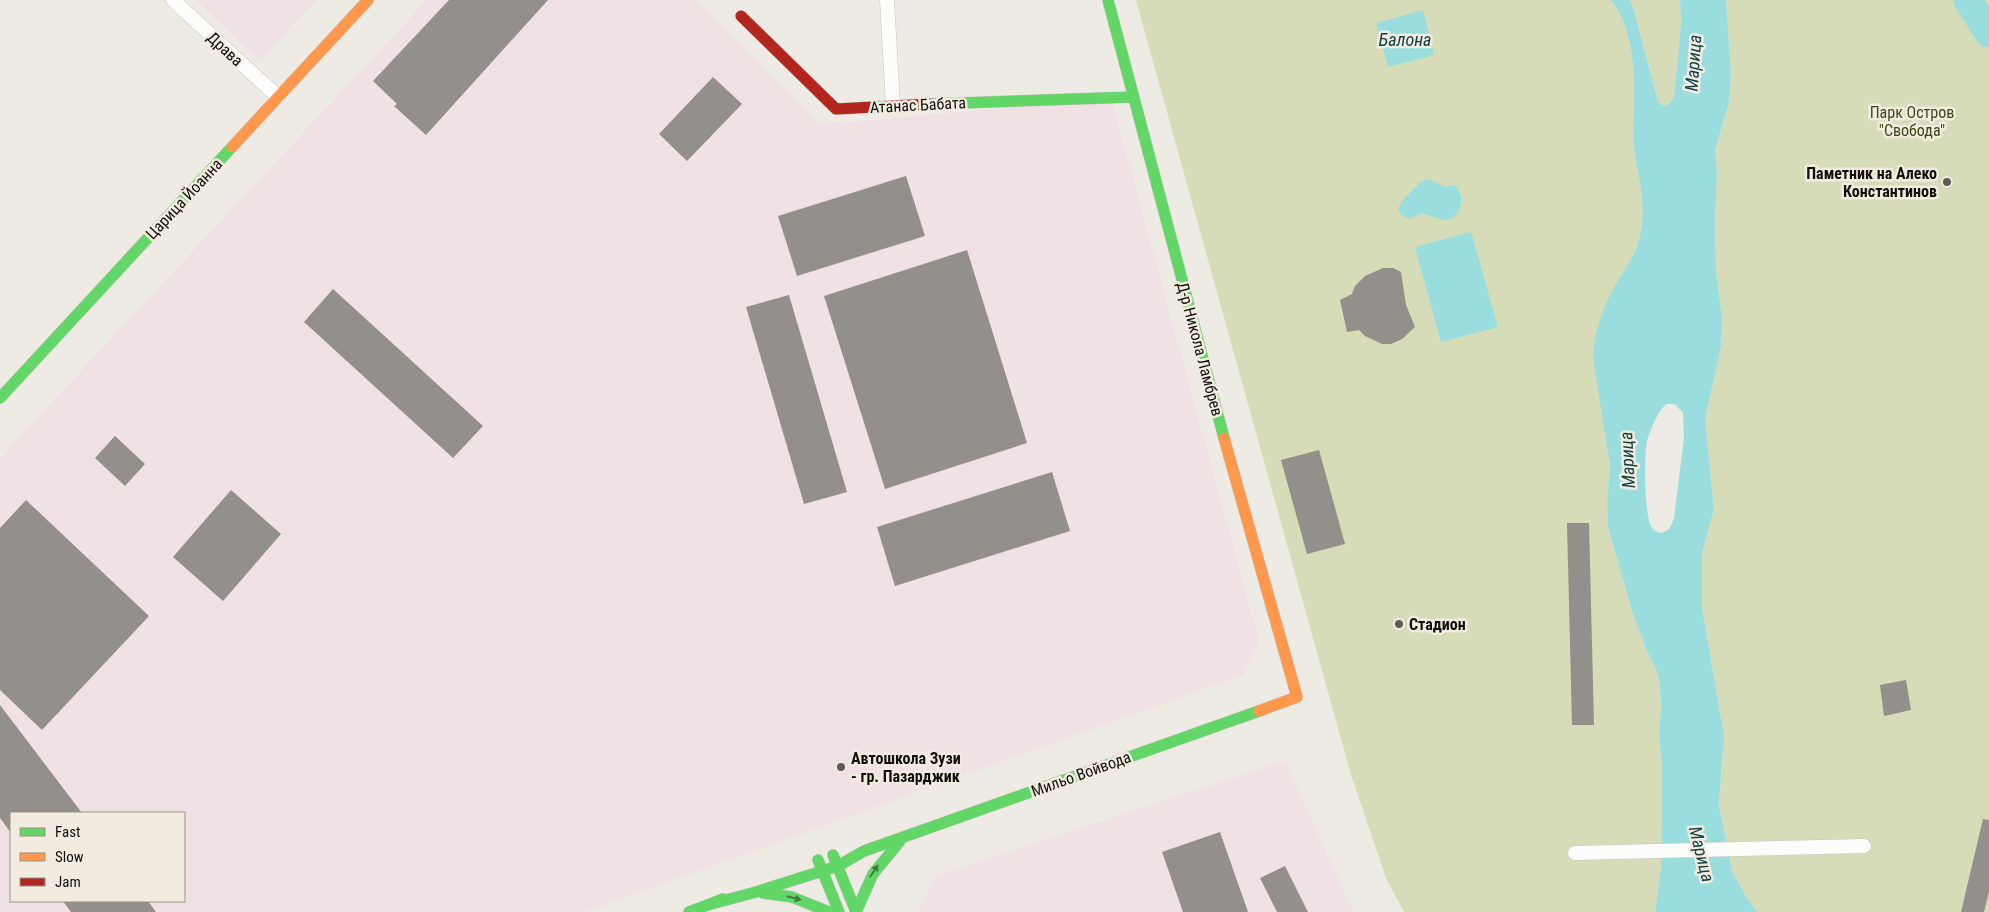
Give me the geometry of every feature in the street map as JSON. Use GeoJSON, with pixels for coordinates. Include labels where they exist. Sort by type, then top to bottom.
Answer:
{"type":"FeatureCollection","features":[{"type":"Feature","properties":{"kind":"street","name":"Драва"},"geometry":{"type":"LineString","coordinates":[[173,0],[278,97]]}},
{"type":"Feature","properties":{"kind":"street","name":"Царица Йоанна"},"geometry":{"type":"LineString","coordinates":[[0,398],[368,0]]}},
{"type":"Feature","properties":{"kind":"street"},"geometry":{"type":"LineString","coordinates":[[888,0],[893,105]]}},
{"type":"Feature","properties":{"kind":"street","name":"Д-р Никола Ламбрев"},"geometry":{"type":"LineString","coordinates":[[1108,0],[1248,527],[1297,697]]}},
{"type":"Feature","properties":{"kind":"street","name":"Атанас Бабата"},"geometry":{"type":"LineString","coordinates":[[741,16],[836,110],[893,105],[1133,97]]}},
{"type":"Feature","properties":{"kind":"street","name":"Мильо Войвода"},"geometry":{"type":"LineString","coordinates":[[689,912],[818,860],[833,855],[864,851],[904,838],[1297,697]]}},
{"type":"Feature","properties":{"kind":"street"},"geometry":{"type":"LineString","coordinates":[[856,912],[861,895],[871,874],[888,852],[904,838]]}},
{"type":"Feature","properties":{"kind":"street"},"geometry":{"type":"LineString","coordinates":[[1575,853],[1864,846]]}},
{"type":"Feature","properties":{"kind":"street","name":"Мильо Войвода"},"geometry":{"type":"LineString","coordinates":[[711,904],[838,866],[864,851]]}},
{"type":"Feature","properties":{"kind":"street"},"geometry":{"type":"LineString","coordinates":[[833,855],[856,912]]}},
{"type":"Feature","properties":{"kind":"street"},"geometry":{"type":"LineString","coordinates":[[818,860],[839,912]]}},
{"type":"Feature","properties":{"kind":"street"},"geometry":{"type":"LineString","coordinates":[[756,892],[792,897],[829,912]]}},
{"type":"Feature","properties":{"kind":"shaded area"},"geometry":{"type":"Polygon","coordinates":[[[196,0],[316,0],[260,61],[196,0]]]}},
{"type":"Feature","properties":{"kind":"shaded area"},"geometry":{"type":"Polygon","coordinates":[[[427,0],[695,0],[820,125],[1111,98],[1259,642],[1242,675],[584,912],[0,912],[0,458],[427,0]]]}},
{"type":"Feature","properties":{"kind":"shaded area"},"geometry":{"type":"Polygon","coordinates":[[[1285,761],[1353,912],[918,912],[936,876],[1285,761]]]}},
{"type":"Feature","properties":{"kind":"green space"},"geometry":{"type":"Polygon","coordinates":[[[1136,0],[1611,0],[1618,11],[1628,36],[1633,62],[1633,141],[1643,211],[1640,235],[1632,257],[1609,300],[1601,322],[1604,418],[1610,465],[1607,503],[1608,527],[1633,614],[1656,669],[1660,684],[1659,735],[1662,768],[1661,867],[1655,912],[1404,912],[1386,878],[1351,775],[1136,0]]]}},
{"type":"Feature","properties":{"kind":"green space"},"geometry":{"type":"Polygon","coordinates":[[[1630,0],[1680,0],[1681,23],[1674,98],[1665,107],[1658,102],[1630,0]]]}},
{"type":"Feature","properties":{"kind":"green space","name":"Парк Остров \"Свобода\""},"geometry":{"type":"Polygon","coordinates":[[[1726,0],[1989,0],[1989,912],[1757,912],[1732,871],[1719,805],[1723,756],[1721,718],[1702,607],[1702,553],[1714,509],[1705,419],[1721,347],[1722,317],[1716,272],[1717,172],[1715,150],[1729,102],[1731,75],[1726,0]]]}},
{"type":"Feature","properties":{"kind":"water","name":"Марица"},"geometry":{"type":"Polygon","coordinates":[[[1611,0],[1630,0],[1658,102],[1665,107],[1674,98],[1681,23],[1680,0],[1726,0],[1731,75],[1729,102],[1715,150],[1717,172],[1716,272],[1722,317],[1721,347],[1705,419],[1714,509],[1702,553],[1702,607],[1724,736],[1719,805],[1732,871],[1757,912],[1655,912],[1661,867],[1662,768],[1659,735],[1660,684],[1656,669],[1633,614],[1608,527],[1607,503],[1610,465],[1593,358],[1593,350],[1602,314],[1613,289],[1636,249],[1643,210],[1633,140],[1633,62],[1628,36],[1618,11],[1611,0]],[[1667,404],[1660,410],[1650,432],[1646,448],[1645,484],[1647,509],[1651,526],[1660,533],[1668,530],[1674,518],[1684,438],[1683,413],[1675,404],[1667,404]]]}},
{"type":"Feature","properties":{"kind":"water","name":"Балона"},"geometry":{"type":"Polygon","coordinates":[[[1423,10],[1434,55],[1388,67],[1376,23],[1423,10]]]}},
{"type":"Feature","properties":{"kind":"water"},"geometry":{"type":"Polygon","coordinates":[[[1427,179],[1446,187],[1454,185],[1458,189],[1461,200],[1459,211],[1451,218],[1443,220],[1422,213],[1410,219],[1400,213],[1399,206],[1401,203],[1420,183],[1427,179]]]}},
{"type":"Feature","properties":{"kind":"water"},"geometry":{"type":"Polygon","coordinates":[[[1471,232],[1498,327],[1441,342],[1415,247],[1471,232]]]}},
{"type":"Feature","properties":{"kind":"building"},"geometry":{"type":"Polygon","coordinates":[[[449,0],[548,0],[426,135],[394,106],[397,104],[373,81],[449,0]]]}},
{"type":"Feature","properties":{"kind":"building"},"geometry":{"type":"Polygon","coordinates":[[[713,77],[742,104],[687,161],[659,134],[713,77]]]}},
{"type":"Feature","properties":{"kind":"building"},"geometry":{"type":"Polygon","coordinates":[[[906,176],[925,236],[797,276],[778,216],[906,176]]]}},
{"type":"Feature","properties":{"kind":"building"},"geometry":{"type":"Polygon","coordinates":[[[967,250],[1027,443],[885,489],[824,296],[967,250]]]}},
{"type":"Feature","properties":{"kind":"building"},"geometry":{"type":"Polygon","coordinates":[[[1383,268],[1393,268],[1401,272],[1406,305],[1415,327],[1402,339],[1391,344],[1382,344],[1365,336],[1359,330],[1347,332],[1340,300],[1352,294],[1355,286],[1365,276],[1383,268]]]}},
{"type":"Feature","properties":{"kind":"building"},"geometry":{"type":"Polygon","coordinates":[[[333,289],[483,426],[453,458],[304,322],[333,289]]]}},
{"type":"Feature","properties":{"kind":"building"},"geometry":{"type":"Polygon","coordinates":[[[789,295],[847,492],[804,504],[746,307],[789,295]]]}},
{"type":"Feature","properties":{"kind":"building"},"geometry":{"type":"Polygon","coordinates":[[[115,436],[145,464],[125,486],[95,458],[115,436]]]}},
{"type":"Feature","properties":{"kind":"building"},"geometry":{"type":"Polygon","coordinates":[[[1319,450],[1345,544],[1307,554],[1281,460],[1319,450]]]}},
{"type":"Feature","properties":{"kind":"building"},"geometry":{"type":"Polygon","coordinates":[[[1052,472],[1070,531],[895,586],[877,527],[1052,472]]]}},
{"type":"Feature","properties":{"kind":"building"},"geometry":{"type":"Polygon","coordinates":[[[231,490],[281,534],[223,601],[173,557],[231,490]]]}},
{"type":"Feature","properties":{"kind":"building"},"geometry":{"type":"Polygon","coordinates":[[[26,500],[149,616],[42,730],[0,690],[0,528],[26,500]]]}},
{"type":"Feature","properties":{"kind":"building"},"geometry":{"type":"Polygon","coordinates":[[[1567,523],[1589,523],[1594,725],[1572,725],[1567,523]]]}},
{"type":"Feature","properties":{"kind":"building"},"geometry":{"type":"Polygon","coordinates":[[[1906,680],[1911,710],[1884,716],[1880,685],[1906,680]]]}},
{"type":"Feature","properties":{"kind":"building"},"geometry":{"type":"Polygon","coordinates":[[[0,705],[81,812],[10,812],[10,832],[0,818],[0,705]]]}},
{"type":"Feature","properties":{"kind":"building"},"geometry":{"type":"Polygon","coordinates":[[[1983,819],[1989,820],[1989,892],[1984,912],[1961,912],[1983,819]]]}},
{"type":"Feature","properties":{"kind":"building"},"geometry":{"type":"Polygon","coordinates":[[[1220,832],[1248,912],[1183,912],[1162,852],[1220,832]]]}},
{"type":"Feature","properties":{"kind":"building"},"geometry":{"type":"Polygon","coordinates":[[[1285,866],[1308,912],[1277,912],[1260,878],[1285,866]]]}},
{"type":"Feature","properties":{"kind":"building"},"geometry":{"type":"Polygon","coordinates":[[[64,902],[149,902],[156,912],[71,912],[64,902]]]}},
{"type":"Feature","properties":{"kind":"waterway"},"geometry":{"type":"LineString","coordinates":[[1968,0],[1989,33]]}},
{"type":"Feature","properties":{"kind":"traffic: fast"},"geometry":{"type":"LineString","coordinates":[[1108,0],[1224,438]]}},
{"type":"Feature","properties":{"kind":"traffic: fast"},"geometry":{"type":"LineString","coordinates":[[931,104],[1133,97]]}},
{"type":"Feature","properties":{"kind":"traffic: fast"},"geometry":{"type":"LineString","coordinates":[[0,398],[232,147]]}},
{"type":"Feature","properties":{"kind":"traffic: fast"},"geometry":{"type":"LineString","coordinates":[[711,904],[838,866],[864,851],[1259,711]]}},
{"type":"Feature","properties":{"kind":"traffic: fast"},"geometry":{"type":"LineString","coordinates":[[856,912],[873,874],[900,841]]}},
{"type":"Feature","properties":{"kind":"traffic: fast"},"geometry":{"type":"LineString","coordinates":[[833,855],[856,912]]}},
{"type":"Feature","properties":{"kind":"traffic: fast"},"geometry":{"type":"LineString","coordinates":[[818,860],[839,912]]}},
{"type":"Feature","properties":{"kind":"traffic: fast"},"geometry":{"type":"LineString","coordinates":[[763,893],[792,897],[829,912]]}},
{"type":"Feature","properties":{"kind":"traffic: fast"},"geometry":{"type":"LineString","coordinates":[[689,912],[723,899]]}},
{"type":"Feature","properties":{"kind":"traffic: slow"},"geometry":{"type":"LineString","coordinates":[[232,147],[368,0]]}},
{"type":"Feature","properties":{"kind":"traffic: slow"},"geometry":{"type":"LineString","coordinates":[[1224,438],[1297,697],[1259,711]]}},
{"type":"Feature","properties":{"kind":"traffic: jam"},"geometry":{"type":"LineString","coordinates":[[741,16],[836,109],[931,104]]}},
{"type":"Feature","properties":{"kind":"place","name":"Паметник на Алеко Константинов"},"geometry":{"type":"Point","coordinates":[1947,182]}},
{"type":"Feature","properties":{"kind":"place","name":"Стадион"},"geometry":{"type":"Point","coordinates":[1399,624]}},
{"type":"Feature","properties":{"kind":"place","name":"Автошкола Зузи - гр. Пазарджик"},"geometry":{"type":"Point","coordinates":[841,767]}}]}
